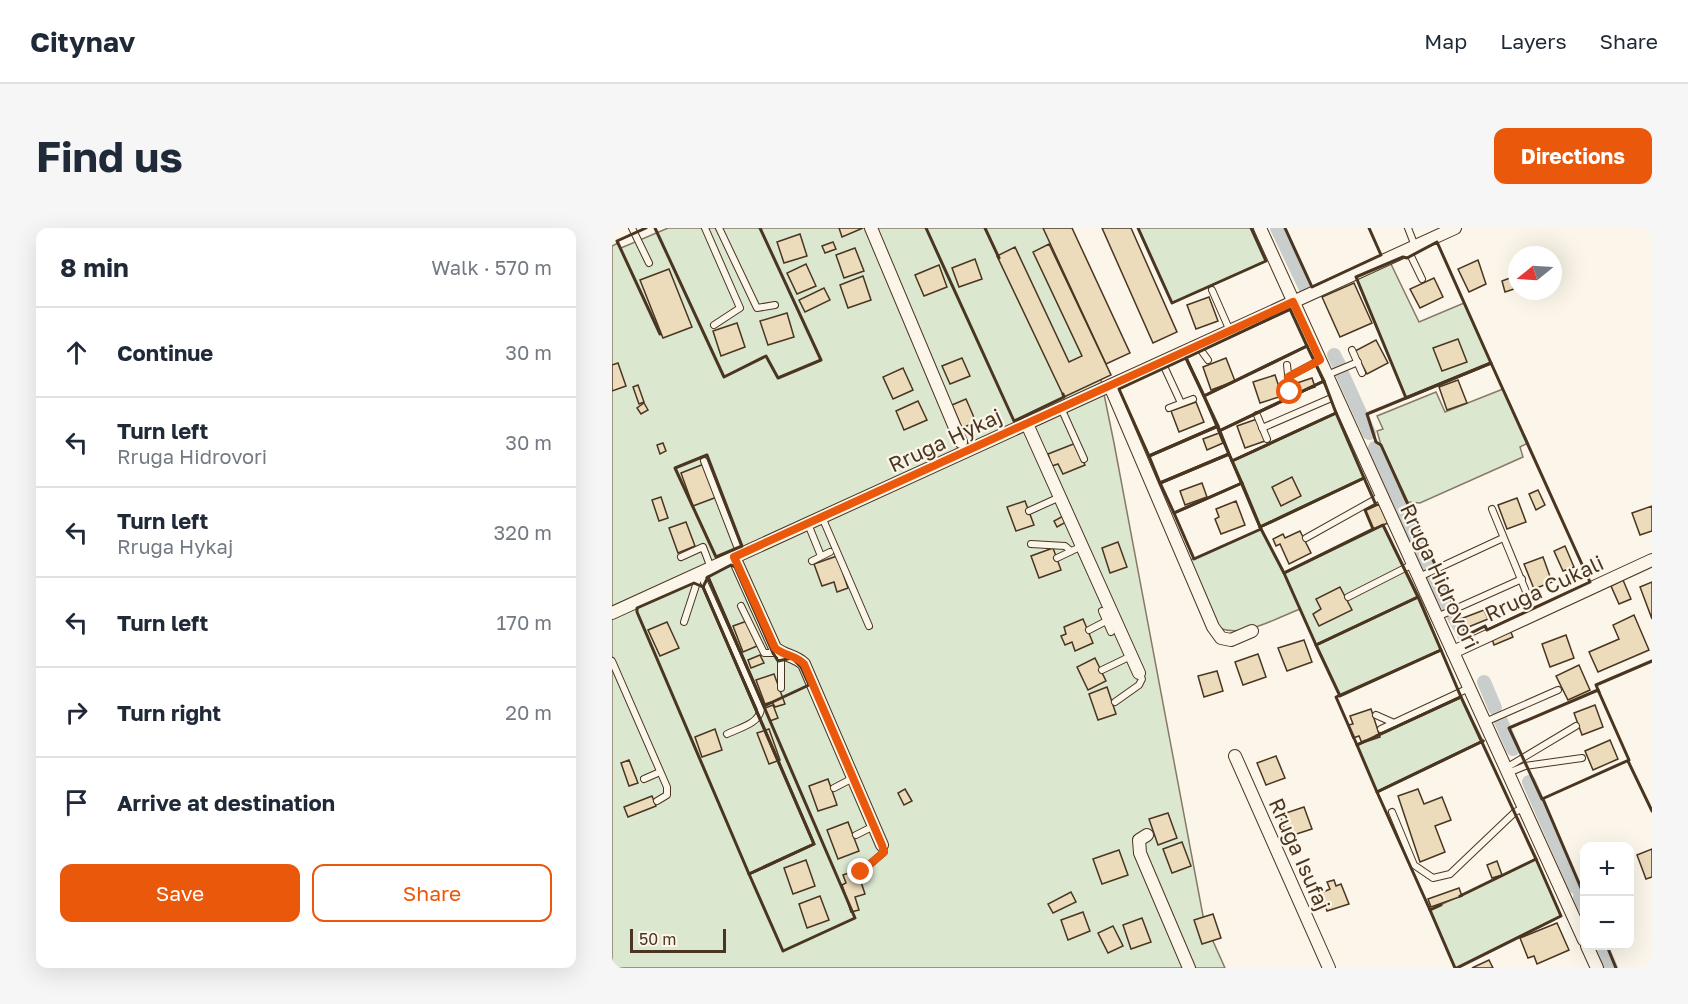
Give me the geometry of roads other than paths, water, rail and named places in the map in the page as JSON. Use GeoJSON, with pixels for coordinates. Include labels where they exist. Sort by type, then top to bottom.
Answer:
{"type":"FeatureCollection","features":[{"type":"Feature","properties":{"kind":"street"},"geometry":{"type":"LineString","coordinates":[[871,228],[961,442]]}},
{"type":"Feature","properties":{"kind":"street","name":"Rruga Hidrovori"},"geometry":{"type":"LineString","coordinates":[[1260,228],[1580,931]]}},
{"type":"Feature","properties":{"kind":"street","name":"Rruga Hykaj"},"geometry":{"type":"LineString","coordinates":[[612,613],[1455,228]]}},
{"type":"Feature","properties":{"kind":"street"},"geometry":{"type":"LineString","coordinates":[[1110,386],[1213,627],[1221,638],[1232,640],[1251,631]]}},
{"type":"Feature","properties":{"kind":"street"},"geometry":{"type":"LineString","coordinates":[[1027,424],[1060,496],[1076,548],[1107,616],[1139,674]]}},
{"type":"Feature","properties":{"kind":"street"},"geometry":{"type":"LineString","coordinates":[[737,556],[778,650],[796,656],[804,664],[882,845]]}},
{"type":"Feature","properties":{"kind":"street","name":"Rruga Cukali"},"geometry":{"type":"LineString","coordinates":[[1453,652],[1652,560]]}},
{"type":"Feature","properties":{"kind":"street","name":"Rruga Isufaj"},"geometry":{"type":"LineString","coordinates":[[1235,756],[1329,968]]}},
{"type":"Feature","properties":{"kind":"street"},"geometry":{"type":"LineString","coordinates":[[1147,835],[1139,840],[1140,853],[1190,968]]}},
{"type":"Feature","properties":{"kind":"street"},"geometry":{"type":"LineString","coordinates":[[1589,950],[1597,968]]}},
{"type":"Feature","properties":{"kind":"lane"},"geometry":{"type":"LineString","coordinates":[[632,228],[649,263]]}},
{"type":"Feature","properties":{"kind":"lane"},"geometry":{"type":"LineString","coordinates":[[705,228],[740,308],[714,325]]}},
{"type":"Feature","properties":{"kind":"lane"},"geometry":{"type":"LineString","coordinates":[[719,228],[757,308],[776,304]]}},
{"type":"Feature","properties":{"kind":"lane"},"geometry":{"type":"LineString","coordinates":[[1408,228],[1422,279]]}},
{"type":"Feature","properties":{"kind":"lane"},"geometry":{"type":"LineString","coordinates":[[1212,290],[1230,331]]}},
{"type":"Feature","properties":{"kind":"lane"},"geometry":{"type":"LineString","coordinates":[[1198,346],[1208,360]]}},
{"type":"Feature","properties":{"kind":"lane"},"geometry":{"type":"LineString","coordinates":[[1352,350],[1362,373]]}},
{"type":"Feature","properties":{"kind":"lane"},"geometry":{"type":"LineString","coordinates":[[1288,377],[1320,360]]}},
{"type":"Feature","properties":{"kind":"lane"},"geometry":{"type":"LineString","coordinates":[[1162,362],[1181,403]]}},
{"type":"Feature","properties":{"kind":"lane"},"geometry":{"type":"LineString","coordinates":[[1327,375],[1358,362]]}},
{"type":"Feature","properties":{"kind":"lane"},"geometry":{"type":"LineString","coordinates":[[1287,365],[1290,392]]}},
{"type":"Feature","properties":{"kind":"lane"},"geometry":{"type":"LineString","coordinates":[[1262,428],[1336,396]]}},
{"type":"Feature","properties":{"kind":"lane"},"geometry":{"type":"LineString","coordinates":[[1169,408],[1193,399]]}},
{"type":"Feature","properties":{"kind":"lane"},"geometry":{"type":"LineString","coordinates":[[1061,408],[1084,459]]}},
{"type":"Feature","properties":{"kind":"lane"},"geometry":{"type":"LineString","coordinates":[[1257,415],[1267,439]]}},
{"type":"Feature","properties":{"kind":"lane"},"geometry":{"type":"LineString","coordinates":[[704,460],[737,556]]}},
{"type":"Feature","properties":{"kind":"lane"},"geometry":{"type":"LineString","coordinates":[[1029,511],[1060,496]]}},
{"type":"Feature","properties":{"kind":"lane"},"geometry":{"type":"LineString","coordinates":[[1306,538],[1382,496]]}},
{"type":"Feature","properties":{"kind":"lane"},"geometry":{"type":"LineString","coordinates":[[1492,509],[1527,594]]}},
{"type":"Feature","properties":{"kind":"lane"},"geometry":{"type":"LineString","coordinates":[[822,517],[869,626]]}},
{"type":"Feature","properties":{"kind":"lane"},"geometry":{"type":"LineString","coordinates":[[808,524],[821,556]]}},
{"type":"Feature","properties":{"kind":"lane"},"geometry":{"type":"LineString","coordinates":[[1419,577],[1503,538]]}},
{"type":"Feature","properties":{"kind":"lane"},"geometry":{"type":"LineString","coordinates":[[1031,544],[1076,548]]}},
{"type":"Feature","properties":{"kind":"lane"},"geometry":{"type":"LineString","coordinates":[[681,557],[703,547],[705,570],[761,709],[760,716],[754,722],[727,734]]}},
{"type":"Feature","properties":{"kind":"lane"},"geometry":{"type":"LineString","coordinates":[[1058,558],[1076,548]]}},
{"type":"Feature","properties":{"kind":"lane"},"geometry":{"type":"LineString","coordinates":[[812,561],[830,552]]}},
{"type":"Feature","properties":{"kind":"lane"},"geometry":{"type":"LineString","coordinates":[[1348,597],[1413,564]]}},
{"type":"Feature","properties":{"kind":"lane"},"geometry":{"type":"LineString","coordinates":[[684,622],[705,570]]}},
{"type":"Feature","properties":{"kind":"lane"},"geometry":{"type":"LineString","coordinates":[[1437,617],[1522,579]]}},
{"type":"Feature","properties":{"kind":"lane"},"geometry":{"type":"LineString","coordinates":[[741,606],[764,653],[778,650],[781,688]]}},
{"type":"Feature","properties":{"kind":"lane"},"geometry":{"type":"LineString","coordinates":[[1089,630],[1107,616],[1112,632]]}},
{"type":"Feature","properties":{"kind":"lane"},"geometry":{"type":"LineString","coordinates":[[1102,670],[1131,656]]}},
{"type":"Feature","properties":{"kind":"lane"},"geometry":{"type":"LineString","coordinates":[[612,662],[667,787],[667,795],[657,801]]}},
{"type":"Feature","properties":{"kind":"lane"},"geometry":{"type":"LineString","coordinates":[[1115,702],[1139,685],[1142,679],[1139,674]]}},
{"type":"Feature","properties":{"kind":"lane"},"geometry":{"type":"LineString","coordinates":[[1381,729],[1470,688]]}},
{"type":"Feature","properties":{"kind":"lane"},"geometry":{"type":"LineString","coordinates":[[1485,722],[1558,690]]}},
{"type":"Feature","properties":{"kind":"lane"},"geometry":{"type":"LineString","coordinates":[[1376,715],[1394,723]]}},
{"type":"Feature","properties":{"kind":"lane"},"geometry":{"type":"LineString","coordinates":[[1507,771],[1576,726]]}},
{"type":"Feature","properties":{"kind":"lane"},"geometry":{"type":"LineString","coordinates":[[1507,771],[1525,766],[1582,758]]}},
{"type":"Feature","properties":{"kind":"lane"},"geometry":{"type":"LineString","coordinates":[[644,779],[660,772]]}},
{"type":"Feature","properties":{"kind":"lane"},"geometry":{"type":"LineString","coordinates":[[834,788],[854,778]]}},
{"type":"Feature","properties":{"kind":"lane"},"geometry":{"type":"LineString","coordinates":[[1392,812],[1414,865],[1433,878],[1450,874],[1515,812],[1524,807]]}},
{"type":"Feature","properties":{"kind":"lane"},"geometry":{"type":"LineString","coordinates":[[856,835],[874,826]]}},
{"type":"Feature","properties":{"kind":"lane"},"geometry":{"type":"LineString","coordinates":[[861,872],[884,852],[882,845]]}},
{"type":"Feature","properties":{"kind":"waterway"},"geometry":{"type":"LineString","coordinates":[[1277,228],[1307,291]]}},
{"type":"Feature","properties":{"kind":"waterway"},"geometry":{"type":"LineString","coordinates":[[1334,355],[1339,365]]}},
{"type":"Feature","properties":{"kind":"waterway"},"geometry":{"type":"LineString","coordinates":[[1342,373],[1369,433]]}},
{"type":"Feature","properties":{"kind":"waterway"},"geometry":{"type":"LineString","coordinates":[[1375,448],[1428,565]]}},
{"type":"Feature","properties":{"kind":"waterway"},"geometry":{"type":"LineString","coordinates":[[1433,575],[1447,605]]}},
{"type":"Feature","properties":{"kind":"waterway"},"geometry":{"type":"LineString","coordinates":[[1453,615],[1466,638]]}},
{"type":"Feature","properties":{"kind":"waterway"},"geometry":{"type":"LineString","coordinates":[[1484,682],[1495,708]]}},
{"type":"Feature","properties":{"kind":"waterway"},"geometry":{"type":"LineString","coordinates":[[1500,719],[1513,749]]}},
{"type":"Feature","properties":{"kind":"waterway"},"geometry":{"type":"LineString","coordinates":[[1529,782],[1575,887]]}},
{"type":"Feature","properties":{"kind":"waterway"},"geometry":{"type":"LineString","coordinates":[[1603,950],[1611,968]]}}]}
